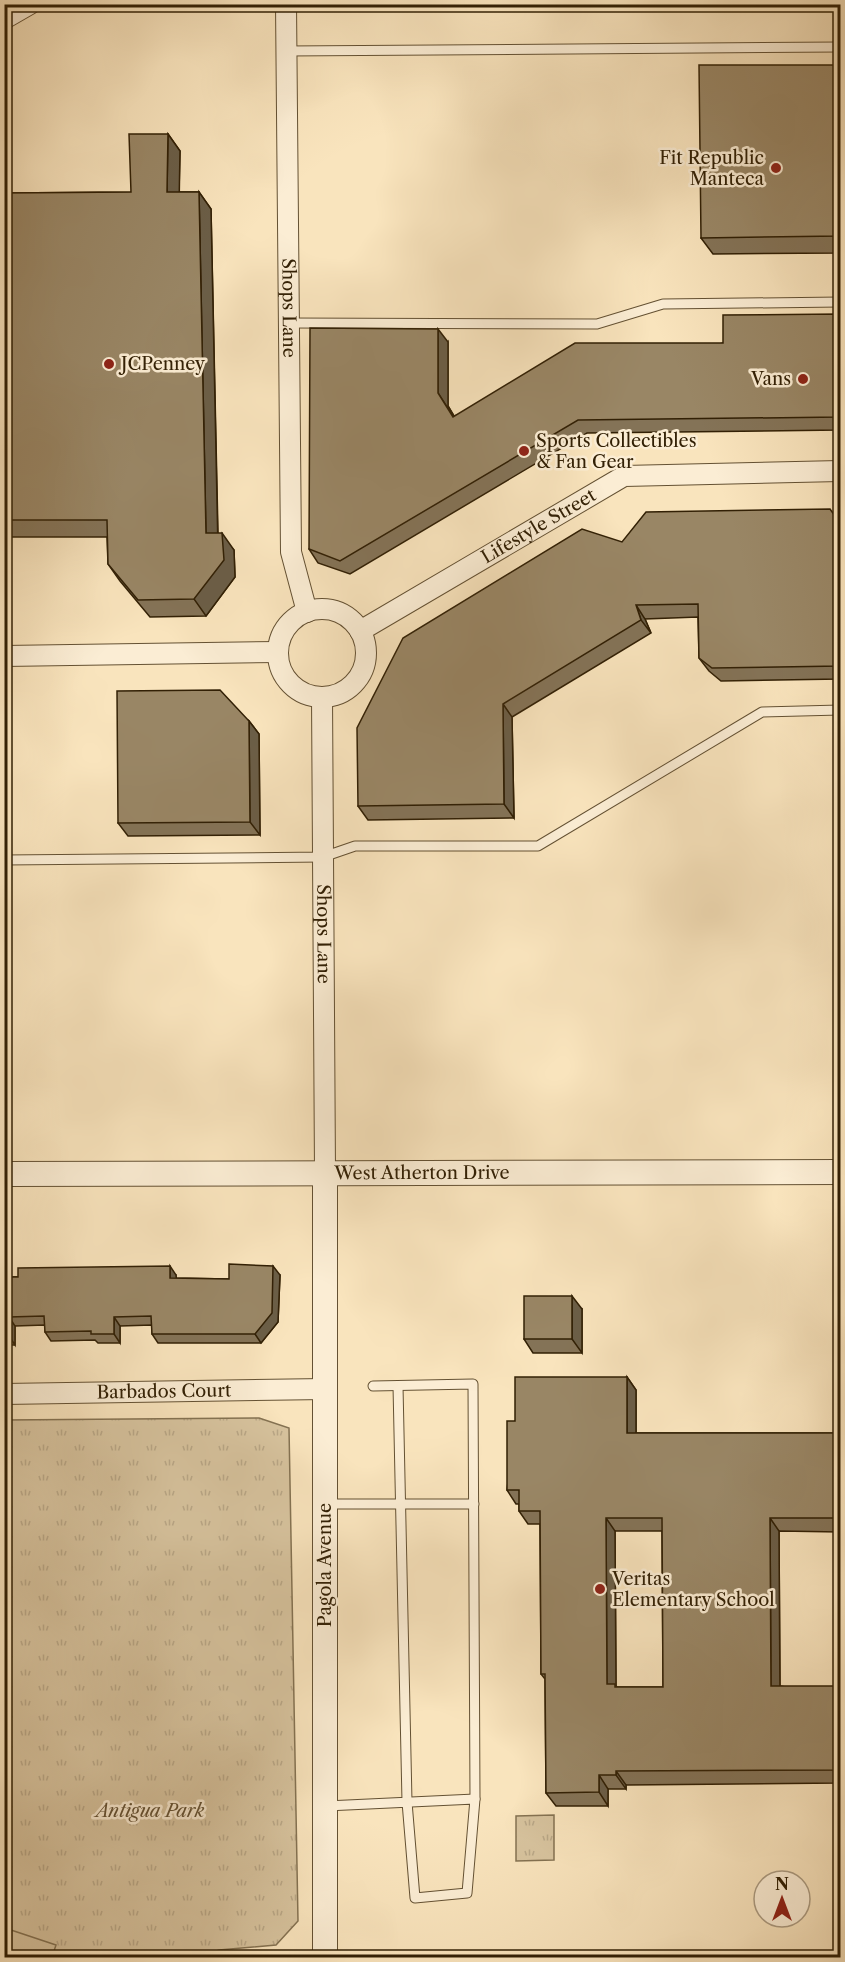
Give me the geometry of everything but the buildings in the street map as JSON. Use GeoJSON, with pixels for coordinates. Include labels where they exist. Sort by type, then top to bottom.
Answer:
{"type":"FeatureCollection","features":[{"type":"Feature","properties":{"kind":"street"},"geometry":{"type":"LineString","coordinates":[[4,19],[30,4]]}},
{"type":"Feature","properties":{"kind":"street","name":"Shops Lane"},"geometry":{"type":"LineString","coordinates":[[286,4],[291,552],[306,612]]}},
{"type":"Feature","properties":{"kind":"street","name":"Lifestyle Street"},"geometry":{"type":"LineString","coordinates":[[360,631],[624,477],[840,471]]}},
{"type":"Feature","properties":{"kind":"street"},"geometry":{"type":"LineString","coordinates":[[315,609],[330,609],[344,614],[356,624],[360,631],[367,650],[365,664],[360,677],[351,687],[339,694],[322,697],[299,691],[288,682],[281,670],[278,643],[283,630],[292,620],[315,609]]}},
{"type":"Feature","properties":{"kind":"street"},"geometry":{"type":"LineString","coordinates":[[4,657],[278,652]]}},
{"type":"Feature","properties":{"kind":"street","name":"Shops Lane"},"geometry":{"type":"LineString","coordinates":[[322,697],[325,1172]]}},
{"type":"Feature","properties":{"kind":"street","name":"Pagola Avenue"},"geometry":{"type":"LineString","coordinates":[[325,1172],[325,1958]]}},
{"type":"Feature","properties":{"kind":"street","name":"West Atherton Drive"},"geometry":{"type":"LineString","coordinates":[[4,1174],[840,1172]]}},
{"type":"Feature","properties":{"kind":"street","name":"Barbados Court"},"geometry":{"type":"LineString","coordinates":[[4,1394],[325,1389]]}},
{"type":"Feature","properties":{"kind":"lane"},"geometry":{"type":"LineString","coordinates":[[287,51],[840,47]]}},
{"type":"Feature","properties":{"kind":"lane"},"geometry":{"type":"LineString","coordinates":[[289,323],[597,324],[663,304],[840,302]]}},
{"type":"Feature","properties":{"kind":"lane"},"geometry":{"type":"LineString","coordinates":[[4,860],[323,857],[355,846],[538,846],[762,712],[840,710]]}},
{"type":"Feature","properties":{"kind":"lane"},"geometry":{"type":"LineString","coordinates":[[373,1386],[473,1384],[474,1799],[467,1893],[415,1898],[406,1802],[398,1386]]}},
{"type":"Feature","properties":{"kind":"lane"},"geometry":{"type":"LineString","coordinates":[[325,1504],[474,1504]]}},
{"type":"Feature","properties":{"kind":"lane"},"geometry":{"type":"LineString","coordinates":[[325,1806],[474,1799]]}},
{"type":"Feature","properties":{"kind":"green space","name":"Antigua Park"},"geometry":{"type":"Polygon","coordinates":[[[259,1418],[289,1428],[298,1921],[276,1945],[219,1950],[195,1958],[5,1957],[4,1420],[259,1418]]]}},
{"type":"Feature","properties":{"kind":"green space"},"geometry":{"type":"Polygon","coordinates":[[[554,1815],[554,1860],[516,1861],[516,1816],[554,1815]]]}},
{"type":"Feature","properties":{"kind":"green space"},"geometry":{"type":"Polygon","coordinates":[[[5,1928],[56,1945],[52,1957],[5,1957],[5,1928]]]}},
{"type":"Feature","properties":{"kind":"place","name":"Fit Republic Manteca"},"geometry":{"type":"Point","coordinates":[776,168]}},
{"type":"Feature","properties":{"kind":"place","name":"JCPenney"},"geometry":{"type":"Point","coordinates":[109,364]}},
{"type":"Feature","properties":{"kind":"place","name":"Vans"},"geometry":{"type":"Point","coordinates":[803,379]}},
{"type":"Feature","properties":{"kind":"place","name":"Sports Collectibles & Fan Gear"},"geometry":{"type":"Point","coordinates":[524,451]}},
{"type":"Feature","properties":{"kind":"place","name":"Veritas Elementary School"},"geometry":{"type":"Point","coordinates":[600,1589]}}]}
